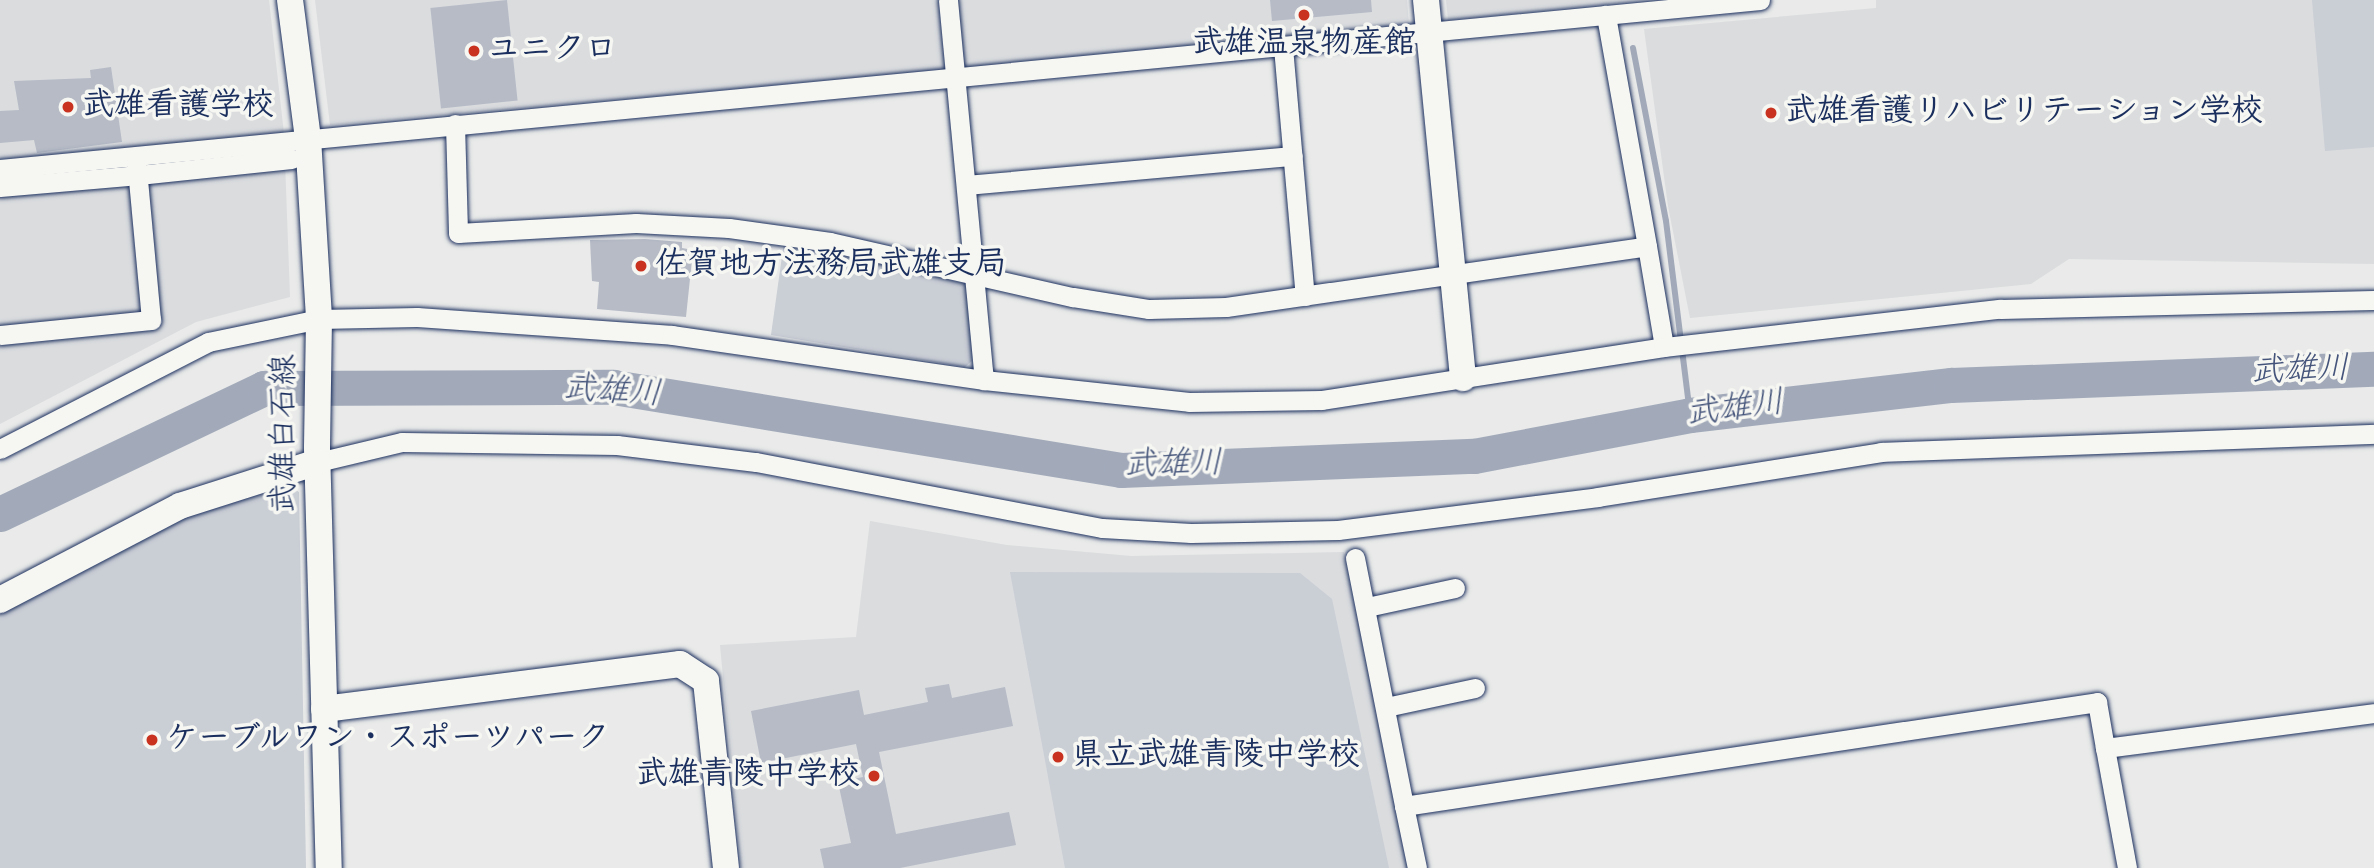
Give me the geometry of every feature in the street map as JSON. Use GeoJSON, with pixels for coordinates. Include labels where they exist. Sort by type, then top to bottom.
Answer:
{"type":"FeatureCollection","features":[{"type":"Feature","properties":{"kind":"street","name":"武雄白石線"},"geometry":{"type":"LineString","coordinates":[[290,0],[309,138],[319,321],[318,455],[329,868]]}},
{"type":"Feature","properties":{"kind":"street"},"geometry":{"type":"LineString","coordinates":[[948,0],[984,380]]}},
{"type":"Feature","properties":{"kind":"street"},"geometry":{"type":"LineString","coordinates":[[1426,0],[1463,378]]}},
{"type":"Feature","properties":{"kind":"street"},"geometry":{"type":"LineString","coordinates":[[0,169],[1760,0]]}},
{"type":"Feature","properties":{"kind":"street"},"geometry":{"type":"LineString","coordinates":[[1606,15],[1664,347]]}},
{"type":"Feature","properties":{"kind":"street"},"geometry":{"type":"LineString","coordinates":[[1283,47],[1306,296]]}},
{"type":"Feature","properties":{"kind":"street"},"geometry":{"type":"LineString","coordinates":[[456,124],[458,233],[636,223],[729,228],[830,242],[975,276],[1149,309],[1306,296],[1452,278],[1647,246]]}},
{"type":"Feature","properties":{"kind":"street"},"geometry":{"type":"LineString","coordinates":[[966,185],[1293,156]]}},
{"type":"Feature","properties":{"kind":"street"},"geometry":{"type":"LineString","coordinates":[[0,335],[151,320],[136,158]]}},
{"type":"Feature","properties":{"kind":"street"},"geometry":{"type":"LineString","coordinates":[[148,174],[290,159]]}},
{"type":"Feature","properties":{"kind":"street"},"geometry":{"type":"LineString","coordinates":[[0,187],[128,176]]}},
{"type":"Feature","properties":{"kind":"street"},"geometry":{"type":"LineString","coordinates":[[0,449],[208,342],[319,321],[417,317],[672,335],[984,380],[1189,402],[1322,400],[1664,347],[2000,310],[2374,300]]}},
{"type":"Feature","properties":{"kind":"street"},"geometry":{"type":"LineString","coordinates":[[0,600],[180,506],[318,455],[402,442],[617,445],[756,462],[1102,528],[1191,533],[1338,530],[1598,497],[1881,452],[2374,434]]}},
{"type":"Feature","properties":{"kind":"street"},"geometry":{"type":"LineString","coordinates":[[1355,558],[1418,868]]}},
{"type":"Feature","properties":{"kind":"street"},"geometry":{"type":"LineString","coordinates":[[1367,607],[1455,588]]}},
{"type":"Feature","properties":{"kind":"street"},"geometry":{"type":"LineString","coordinates":[[324,709],[680,664],[706,681],[726,868]]}},
{"type":"Feature","properties":{"kind":"street"},"geometry":{"type":"LineString","coordinates":[[1386,707],[1475,688]]}},
{"type":"Feature","properties":{"kind":"street"},"geometry":{"type":"LineString","coordinates":[[1404,806],[2097,702],[2127,868]]}},
{"type":"Feature","properties":{"kind":"street"},"geometry":{"type":"LineString","coordinates":[[2105,748],[2374,713]]}},
{"type":"Feature","properties":{"kind":"shaded area"},"geometry":{"type":"Polygon","coordinates":[[[0,0],[269,0],[284,134],[290,297],[196,322],[0,424],[0,0]]]}},
{"type":"Feature","properties":{"kind":"shaded area"},"geometry":{"type":"Polygon","coordinates":[[[315,0],[938,0],[945,70],[330,125],[315,0]]]}},
{"type":"Feature","properties":{"kind":"shaded area"},"geometry":{"type":"Polygon","coordinates":[[[957,0],[1407,0],[1409,24],[964,68],[957,0]]]}},
{"type":"Feature","properties":{"kind":"shaded area"},"geometry":{"type":"Polygon","coordinates":[[[1446,0],[1648,0],[1448,20],[1446,0]]]}},
{"type":"Feature","properties":{"kind":"shaded area"},"geometry":{"type":"Polygon","coordinates":[[[1876,0],[2374,0],[2374,264],[2069,259],[2031,284],[1690,318],[1668,206],[1644,29],[1876,8],[1876,0]]]}},
{"type":"Feature","properties":{"kind":"shaded area"},"geometry":{"type":"Polygon","coordinates":[[[2312,0],[2374,0],[2374,147],[2325,151],[2312,0]]]}},
{"type":"Feature","properties":{"kind":"shaded area"},"geometry":{"type":"Polygon","coordinates":[[[784,242],[967,284],[974,359],[965,367],[771,335],[784,242]]]}},
{"type":"Feature","properties":{"kind":"shaded area","name":"ケーブルワン・スポーツパーク"},"geometry":{"type":"Polygon","coordinates":[[[287,485],[299,492],[306,868],[0,868],[0,611],[181,518],[287,485]]]}},
{"type":"Feature","properties":{"kind":"shaded area","name":"県立武雄青陵中学校"},"geometry":{"type":"Polygon","coordinates":[[[870,521],[1007,545],[1131,556],[1344,552],[1408,868],[741,868],[720,645],[856,637],[870,521]]]}},
{"type":"Feature","properties":{"kind":"shaded area"},"geometry":{"type":"Polygon","coordinates":[[[1010,572],[1300,573],[1332,599],[1389,868],[1065,868],[1010,572]]]}},
{"type":"Feature","properties":{"kind":"building","name":"ユニクロ"},"geometry":{"type":"Polygon","coordinates":[[[507,0],[518,100],[441,108],[430,8],[507,0]]]}},
{"type":"Feature","properties":{"kind":"building","name":"武雄温泉物産館"},"geometry":{"type":"Polygon","coordinates":[[[1270,0],[1371,0],[1372,12],[1272,21],[1270,0]]]}},
{"type":"Feature","properties":{"kind":"building","name":"武雄看護学校"},"geometry":{"type":"Polygon","coordinates":[[[111,67],[122,142],[37,153],[34,140],[0,143],[0,111],[19,110],[14,81],[91,78],[90,70],[111,67]]]}},
{"type":"Feature","properties":{"kind":"building","name":"佐賀地方法務局武雄支局"},"geometry":{"type":"Polygon","coordinates":[[[645,239],[682,242],[682,248],[693,250],[686,317],[597,309],[599,282],[592,281],[590,240],[645,239]]]}},
{"type":"Feature","properties":{"kind":"building","name":"武雄青陵中学校"},"geometry":{"type":"Polygon","coordinates":[[[949,684],[952,698],[1005,687],[1013,726],[879,752],[896,834],[1009,812],[1016,845],[900,868],[824,868],[820,849],[851,843],[838,782],[863,777],[856,744],[761,763],[751,711],[859,690],[864,715],[928,702],[925,688],[949,684]]]}},
{"type":"Feature","properties":{"kind":"waterway"},"geometry":{"type":"LineString","coordinates":[[1633,48],[1666,221],[1690,415]]}},
{"type":"Feature","properties":{"kind":"waterway","name":"武雄川"},"geometry":{"type":"LineString","coordinates":[[0,514],[264,388],[613,387],[1121,470],[1474,456],[1690,415],[1951,385],[2374,369]]}},
{"type":"Feature","properties":{"kind":"place","name":"武雄温泉物産館"},"geometry":{"type":"Point","coordinates":[1304,15]}},
{"type":"Feature","properties":{"kind":"place","name":"ユニクロ"},"geometry":{"type":"Point","coordinates":[474,51]}},
{"type":"Feature","properties":{"kind":"place","name":"武雄看護学校"},"geometry":{"type":"Point","coordinates":[68,107]}},
{"type":"Feature","properties":{"kind":"place","name":"武雄看護リハビリテーション学校"},"geometry":{"type":"Point","coordinates":[1771,113]}},
{"type":"Feature","properties":{"kind":"place","name":"佐賀地方法務局武雄支局"},"geometry":{"type":"Point","coordinates":[641,266]}},
{"type":"Feature","properties":{"kind":"place","name":"ケーブルワン・スポーツパーク"},"geometry":{"type":"Point","coordinates":[152,740]}},
{"type":"Feature","properties":{"kind":"place","name":"県立武雄青陵中学校"},"geometry":{"type":"Point","coordinates":[1058,757]}},
{"type":"Feature","properties":{"kind":"place","name":"武雄青陵中学校"},"geometry":{"type":"Point","coordinates":[874,776]}}]}
